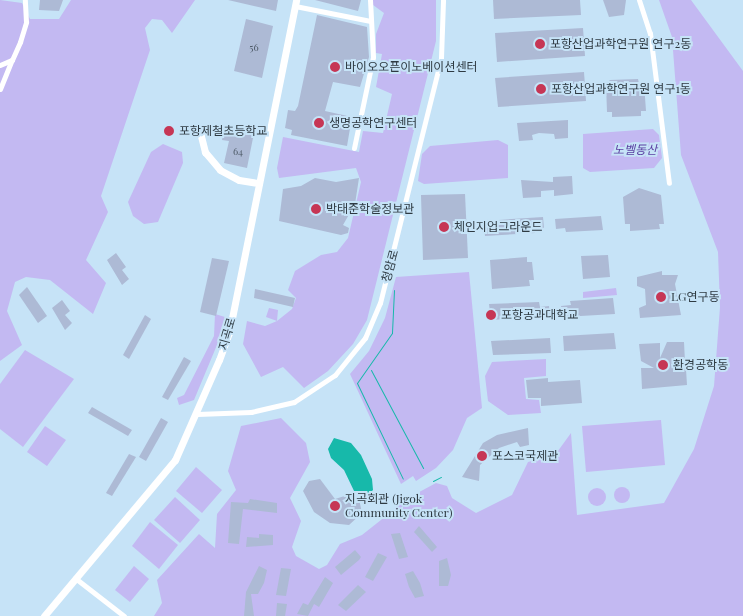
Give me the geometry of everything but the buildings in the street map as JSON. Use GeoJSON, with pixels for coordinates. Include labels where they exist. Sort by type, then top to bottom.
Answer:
{"type":"FeatureCollection","features":[{"type":"Feature","properties":{"kind":"street"},"geometry":{"type":"LineString","coordinates":[[0,89],[26,22],[26,0]]}},
{"type":"Feature","properties":{"kind":"street"},"geometry":{"type":"LineString","coordinates":[[354,148],[373,57],[370,0]]}},
{"type":"Feature","properties":{"kind":"street","name":"청암로"},"geometry":{"type":"LineString","coordinates":[[197,414],[251,412],[299,399],[335,375],[365,338],[380,303],[441,58],[442,0]]}},
{"type":"Feature","properties":{"kind":"street"},"geometry":{"type":"LineString","coordinates":[[639,0],[650,32],[669,184]]}},
{"type":"Feature","properties":{"kind":"street"},"geometry":{"type":"LineString","coordinates":[[296,3],[371,21]]}},
{"type":"Feature","properties":{"kind":"street","name":"지곡로"},"geometry":{"type":"LineString","coordinates":[[44,616],[175,460],[197,414],[229,333],[296,3]]}},
{"type":"Feature","properties":{"kind":"street"},"geometry":{"type":"LineString","coordinates":[[0,65],[12,60]]}},
{"type":"Feature","properties":{"kind":"street"},"geometry":{"type":"LineString","coordinates":[[200,132],[205,152],[220,170],[239,180],[259,183]]}},
{"type":"Feature","properties":{"kind":"street"},"geometry":{"type":"LineString","coordinates":[[75,578],[124,616]]}},
{"type":"Feature","properties":{"kind":"green space"},"geometry":{"type":"Polygon","coordinates":[[[0,0],[22,3],[30,19],[59,19],[71,0],[195,0],[172,33],[162,20],[152,19],[145,28],[150,50],[101,196],[108,212],[86,260],[106,283],[93,314],[50,280],[26,277],[15,282],[7,311],[22,345],[0,361],[0,0]]]}},
{"type":"Feature","properties":{"kind":"green space"},"geometry":{"type":"Polygon","coordinates":[[[373,0],[436,0],[436,41],[367,320],[353,344],[328,371],[304,388],[283,367],[261,377],[243,344],[247,321],[265,326],[277,321],[292,309],[296,298],[288,290],[295,271],[321,255],[337,252],[348,238],[361,182],[356,168],[279,178],[277,168],[283,137],[359,152],[363,131],[383,133],[392,94],[376,87],[382,54],[376,53],[376,34],[384,13],[373,5],[373,0]]]}},
{"type":"Feature","properties":{"kind":"green space"},"geometry":{"type":"Polygon","coordinates":[[[659,0],[691,0],[743,71],[743,616],[154,616],[162,603],[157,580],[199,534],[215,548],[217,514],[236,490],[228,471],[241,426],[281,418],[306,443],[310,462],[290,498],[301,521],[292,547],[296,556],[319,569],[327,565],[340,544],[362,535],[410,497],[436,483],[447,486],[452,498],[476,513],[512,495],[528,462],[555,455],[571,433],[577,515],[664,503],[694,449],[714,386],[720,307],[718,252],[681,155],[672,37],[659,0]]]}},
{"type":"Feature","properties":{"kind":"green space","name":"노벨동산"},"geometry":{"type":"Polygon","coordinates":[[[653,129],[659,135],[662,158],[654,168],[590,172],[583,168],[583,134],[653,129]]]}},
{"type":"Feature","properties":{"kind":"green space"},"geometry":{"type":"Polygon","coordinates":[[[498,140],[508,145],[508,178],[424,184],[418,181],[422,154],[430,146],[498,140]]]}},
{"type":"Feature","properties":{"kind":"green space"},"geometry":{"type":"Polygon","coordinates":[[[163,144],[182,152],[183,163],[158,222],[144,224],[133,216],[128,202],[151,152],[163,144]]]}},
{"type":"Feature","properties":{"kind":"green space"},"geometry":{"type":"Polygon","coordinates":[[[469,272],[482,408],[467,418],[453,450],[436,468],[416,481],[413,476],[401,484],[350,374],[369,351],[385,318],[396,277],[469,272]]]}},
{"type":"Feature","properties":{"kind":"green space"},"geometry":{"type":"Polygon","coordinates":[[[616,288],[617,295],[583,298],[583,292],[616,288]]]}},
{"type":"Feature","properties":{"kind":"green space"},"geometry":{"type":"Polygon","coordinates":[[[269,308],[278,310],[277,321],[266,317],[269,308]]]}},
{"type":"Feature","properties":{"kind":"green space"},"geometry":{"type":"Polygon","coordinates":[[[215,314],[225,317],[217,345],[194,400],[179,405],[177,398],[184,395],[214,336],[215,314]]]}},
{"type":"Feature","properties":{"kind":"green space"},"geometry":{"type":"Polygon","coordinates":[[[25,350],[74,379],[23,447],[0,429],[0,384],[25,350]]]}},
{"type":"Feature","properties":{"kind":"green space"},"geometry":{"type":"Polygon","coordinates":[[[546,359],[546,376],[524,378],[526,399],[539,400],[541,413],[508,415],[488,401],[485,376],[492,362],[546,359]]]}},
{"type":"Feature","properties":{"kind":"green space"},"geometry":{"type":"Polygon","coordinates":[[[661,420],[665,465],[586,472],[582,426],[661,420]]]}},
{"type":"Feature","properties":{"kind":"green space"},"geometry":{"type":"Polygon","coordinates":[[[45,426],[66,440],[47,466],[27,452],[45,426]]]}},
{"type":"Feature","properties":{"kind":"green space"},"geometry":{"type":"Polygon","coordinates":[[[196,467],[222,490],[202,513],[176,491],[196,467]]]}},
{"type":"Feature","properties":{"kind":"green space"},"geometry":{"type":"Polygon","coordinates":[[[619,487],[625,487],[630,492],[628,501],[619,503],[614,498],[614,492],[619,487]]]}},
{"type":"Feature","properties":{"kind":"green space"},"geometry":{"type":"Polygon","coordinates":[[[597,488],[603,491],[606,497],[603,503],[597,506],[591,503],[588,497],[591,491],[597,488]]]}},
{"type":"Feature","properties":{"kind":"green space"},"geometry":{"type":"Polygon","coordinates":[[[175,497],[200,520],[180,543],[154,520],[175,497]]]}},
{"type":"Feature","properties":{"kind":"green space"},"geometry":{"type":"Polygon","coordinates":[[[150,522],[178,545],[159,569],[132,546],[150,522]]]}},
{"type":"Feature","properties":{"kind":"green space"},"geometry":{"type":"Polygon","coordinates":[[[134,566],[149,579],[130,602],[115,590],[134,566]]]}},
{"type":"Feature","properties":{"kind":"shaded area"},"geometry":{"type":"Polygon","coordinates":[[[334,438],[351,443],[361,455],[372,479],[373,490],[369,494],[355,493],[344,470],[331,458],[328,449],[334,438]]]}},
{"type":"Feature","properties":{"kind":"waterway"},"geometry":{"type":"LineString","coordinates":[[394,290],[392,333],[357,383],[403,479]]}},
{"type":"Feature","properties":{"kind":"waterway"},"geometry":{"type":"LineString","coordinates":[[371,370],[423,468]]}},
{"type":"Feature","properties":{"kind":"waterway"},"geometry":{"type":"LineString","coordinates":[[433,481],[441,477]]}},
{"type":"Feature","properties":{"kind":"place","name":"포항산업과학연구원 연구2동"},"geometry":{"type":"Point","coordinates":[540,44]}},
{"type":"Feature","properties":{"kind":"place","name":"바이오오픈이노베이션센터"},"geometry":{"type":"Point","coordinates":[335,67]}},
{"type":"Feature","properties":{"kind":"place","name":"포항산업과학연구원 연구1동"},"geometry":{"type":"Point","coordinates":[541,89]}},
{"type":"Feature","properties":{"kind":"place","name":"생명공학연구센터"},"geometry":{"type":"Point","coordinates":[319,123]}},
{"type":"Feature","properties":{"kind":"place","name":"포항제철초등학교"},"geometry":{"type":"Point","coordinates":[169,131]}},
{"type":"Feature","properties":{"kind":"place","name":"박태준학술정보관"},"geometry":{"type":"Point","coordinates":[316,209]}},
{"type":"Feature","properties":{"kind":"place","name":"체인지업그라운드"},"geometry":{"type":"Point","coordinates":[444,227]}},
{"type":"Feature","properties":{"kind":"place","name":"LG연구동"},"geometry":{"type":"Point","coordinates":[661,297]}},
{"type":"Feature","properties":{"kind":"place","name":"포항공과대학교"},"geometry":{"type":"Point","coordinates":[491,315]}},
{"type":"Feature","properties":{"kind":"place","name":"환경공학동"},"geometry":{"type":"Point","coordinates":[663,365]}},
{"type":"Feature","properties":{"kind":"place","name":"포스코국제관"},"geometry":{"type":"Point","coordinates":[482,456]}},
{"type":"Feature","properties":{"kind":"place","name":"지곡회관 (Jigok Community Center)"},"geometry":{"type":"Point","coordinates":[335,506]}}]}
